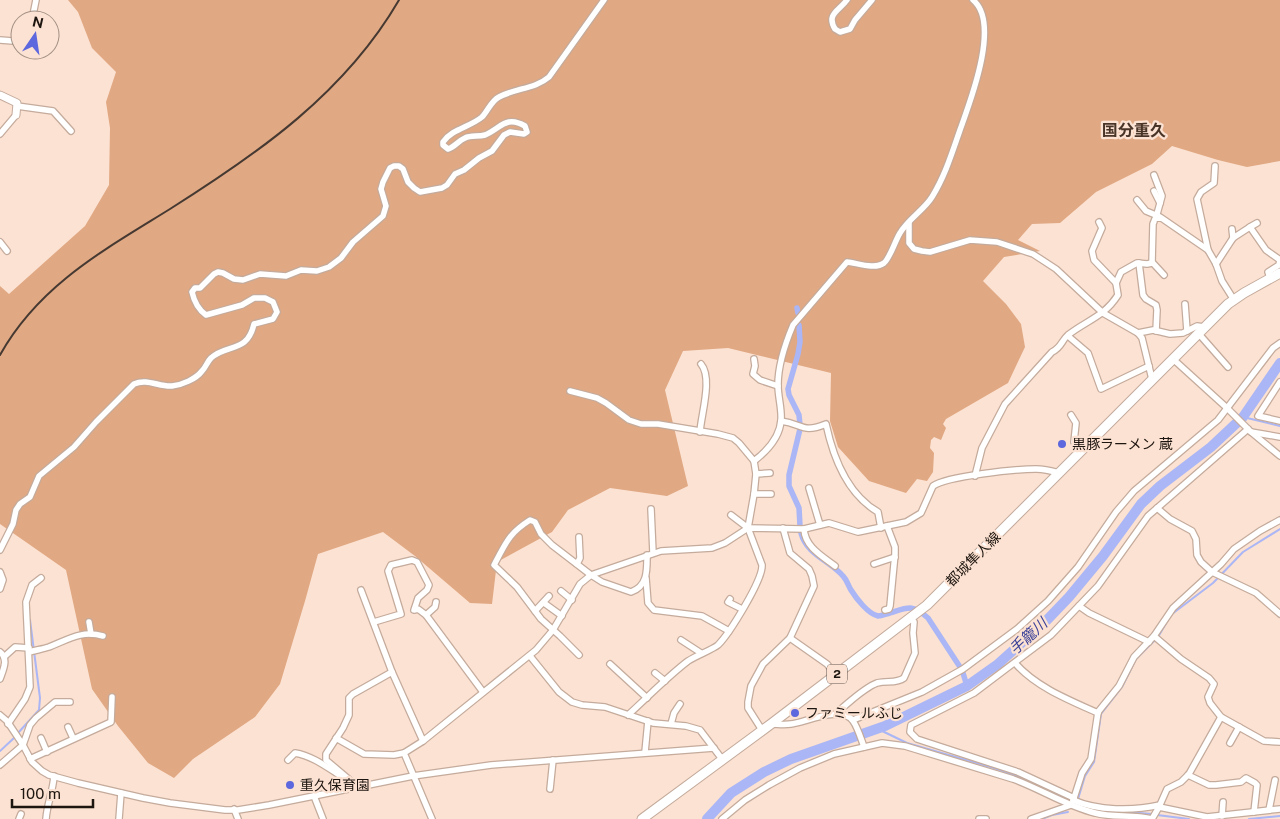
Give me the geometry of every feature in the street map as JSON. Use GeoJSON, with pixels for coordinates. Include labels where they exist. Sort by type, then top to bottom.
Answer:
{"type":"FeatureCollection","features":[{"type":"Feature","properties":{"kind":"main road","name":"都城隼人線"},"geometry":{"type":"LineString","coordinates":[[642,819],[923,608],[1202,330],[1234,300],[1280,273]]}},
{"type":"Feature","properties":{"kind":"street"},"geometry":{"type":"LineString","coordinates":[[0,550],[13,524],[16,510],[30,497],[39,476],[74,447],[134,384],[139,381],[169,386],[191,380],[202,372],[212,357],[242,344],[251,334],[254,324],[273,320],[277,312],[273,302],[265,298],[254,298],[242,304],[206,315],[201,311],[193,296],[192,292],[195,288],[200,288],[218,272],[240,280],[260,274],[286,276],[304,269],[323,270],[336,263],[353,242],[383,216],[386,206],[381,189],[382,182],[390,168],[399,166],[403,169],[408,182],[420,192],[442,188],[447,185],[455,174],[492,151],[504,135],[510,132],[524,134],[527,132],[525,126],[510,121],[484,135],[464,138],[451,148],[448,149],[443,145],[446,138],[480,118],[495,100],[506,94],[538,84],[550,77],[604,0]]}},
{"type":"Feature","properties":{"kind":"street"},"geometry":{"type":"LineString","coordinates":[[847,0],[832,16],[832,24],[840,32],[850,29],[872,0]]}},
{"type":"Feature","properties":{"kind":"street"},"geometry":{"type":"LineString","coordinates":[[754,461],[770,447],[781,421],[778,386],[779,367],[793,325],[831,283],[847,262],[876,267],[884,263],[901,231],[931,199],[943,178],[981,66],[984,39],[983,16],[973,0]]}},
{"type":"Feature","properties":{"kind":"street"},"geometry":{"type":"LineString","coordinates":[[0,94],[17,103],[16,115],[0,134]]}},
{"type":"Feature","properties":{"kind":"street"},"geometry":{"type":"LineString","coordinates":[[17,106],[53,111],[71,131]]}},
{"type":"Feature","properties":{"kind":"street"},"geometry":{"type":"LineString","coordinates":[[1215,166],[1214,183],[1201,192],[1196,199],[1208,250],[1216,264],[1222,281],[1234,300]]}},
{"type":"Feature","properties":{"kind":"street"},"geometry":{"type":"LineString","coordinates":[[1154,175],[1162,196],[1158,217],[1153,224],[1152,262],[1164,275]]}},
{"type":"Feature","properties":{"kind":"street"},"geometry":{"type":"LineString","coordinates":[[1154,191],[1160,202]]}},
{"type":"Feature","properties":{"kind":"street"},"geometry":{"type":"LineString","coordinates":[[1137,200],[1146,211],[1160,217],[1208,250]]}},
{"type":"Feature","properties":{"kind":"street"},"geometry":{"type":"LineString","coordinates":[[1100,222],[1102,228],[1092,251],[1094,260],[1116,283]]}},
{"type":"Feature","properties":{"kind":"street"},"geometry":{"type":"LineString","coordinates":[[909,223],[909,242],[914,249],[922,252],[930,252],[970,240],[997,242],[1033,254],[1056,270],[1103,313],[1138,333],[1142,338],[1152,379]]}},
{"type":"Feature","properties":{"kind":"street"},"geometry":{"type":"LineString","coordinates":[[1216,264],[1233,238],[1257,223]]}},
{"type":"Feature","properties":{"kind":"street"},"geometry":{"type":"LineString","coordinates":[[1250,227],[1266,250],[1280,260],[1279,265],[1268,272],[1270,278]]}},
{"type":"Feature","properties":{"kind":"street"},"geometry":{"type":"LineString","coordinates":[[1232,229],[1233,238]]}},
{"type":"Feature","properties":{"kind":"street"},"geometry":{"type":"LineString","coordinates":[[0,242],[7,251]]}},
{"type":"Feature","properties":{"kind":"street"},"geometry":{"type":"LineString","coordinates":[[975,476],[980,451],[1005,404],[1068,336],[1110,307],[1118,295],[1116,283],[1121,272],[1127,267],[1152,262]]}},
{"type":"Feature","properties":{"kind":"street"},"geometry":{"type":"LineString","coordinates":[[1139,264],[1144,295],[1146,299],[1156,305],[1156,331]]}},
{"type":"Feature","properties":{"kind":"street"},"geometry":{"type":"LineString","coordinates":[[1185,304],[1187,331]]}},
{"type":"Feature","properties":{"kind":"street"},"geometry":{"type":"LineString","coordinates":[[1138,333],[1156,331],[1170,334],[1187,331],[1198,326],[1228,367]]}},
{"type":"Feature","properties":{"kind":"street"},"geometry":{"type":"LineString","coordinates":[[1068,336],[1088,353],[1101,389],[1149,366]]}},
{"type":"Feature","properties":{"kind":"street"},"geometry":{"type":"LineString","coordinates":[[853,720],[922,692],[963,669],[1016,629],[1048,601],[1078,567],[1116,512],[1134,490],[1212,425],[1273,348],[1280,343]]}},
{"type":"Feature","properties":{"kind":"street"},"geometry":{"type":"LineString","coordinates":[[754,359],[753,374],[760,380],[778,386]]}},
{"type":"Feature","properties":{"kind":"street"},"geometry":{"type":"LineString","coordinates":[[1173,359],[1280,456]]}},
{"type":"Feature","properties":{"kind":"street"},"geometry":{"type":"LineString","coordinates":[[700,432],[706,378],[701,364]]}},
{"type":"Feature","properties":{"kind":"street"},"geometry":{"type":"LineString","coordinates":[[1280,382],[1258,416],[1280,421]]}},
{"type":"Feature","properties":{"kind":"street"},"geometry":{"type":"LineString","coordinates":[[570,391],[597,398],[629,420],[641,424],[658,424],[732,438],[739,443],[754,461],[756,474],[748,528],[762,569],[754,589],[729,631],[716,646],[701,653],[680,668],[628,715]]}},
{"type":"Feature","properties":{"kind":"street"},"geometry":{"type":"LineString","coordinates":[[1071,415],[1076,421],[1074,442],[1079,453]]}},
{"type":"Feature","properties":{"kind":"street"},"geometry":{"type":"LineString","coordinates":[[781,421],[804,428],[818,428],[826,424],[831,444],[841,469],[863,502],[878,512],[895,547],[890,606],[889,609],[885,610]]}},
{"type":"Feature","properties":{"kind":"street"},"geometry":{"type":"LineString","coordinates":[[1248,429],[1280,437]]}},
{"type":"Feature","properties":{"kind":"street"},"geometry":{"type":"LineString","coordinates":[[1221,717],[1188,775],[1181,782],[1167,789],[1152,819],[1096,814],[1018,772],[922,741],[914,737],[910,732],[911,725],[974,693],[1051,635],[1098,586],[1144,520],[1248,429]]}},
{"type":"Feature","properties":{"kind":"street"},"geometry":{"type":"LineString","coordinates":[[336,738],[364,754],[404,753],[423,741],[530,656],[553,630],[580,584],[591,575],[661,551],[712,548],[725,544],[748,528],[804,529],[831,523],[858,532],[906,522],[919,516],[931,488],[946,480],[1027,469],[1042,469],[1059,473]]}},
{"type":"Feature","properties":{"kind":"street"},"geometry":{"type":"LineString","coordinates":[[756,474],[770,473]]}},
{"type":"Feature","properties":{"kind":"street"},"geometry":{"type":"LineString","coordinates":[[809,488],[820,525]]}},
{"type":"Feature","properties":{"kind":"street"},"geometry":{"type":"LineString","coordinates":[[754,494],[771,494]]}},
{"type":"Feature","properties":{"kind":"street"},"geometry":{"type":"LineString","coordinates":[[1157,508],[1170,519],[1192,531],[1196,539],[1197,555],[1201,562],[1212,572],[1256,593],[1280,614]]}},
{"type":"Feature","properties":{"kind":"street"},"geometry":{"type":"LineString","coordinates":[[650,509],[650,554],[646,578],[648,603],[654,610],[702,616],[729,631]]}},
{"type":"Feature","properties":{"kind":"street"},"geometry":{"type":"LineString","coordinates":[[731,515],[748,528]]}},
{"type":"Feature","properties":{"kind":"street"},"geometry":{"type":"LineString","coordinates":[[579,655],[541,619],[517,587],[494,565],[516,529],[530,520],[534,522],[541,534],[552,546],[602,582],[631,592],[638,590],[646,578]]}},
{"type":"Feature","properties":{"kind":"street"},"geometry":{"type":"LineString","coordinates":[[1031,819],[1073,801],[1082,774],[1092,759],[1099,711],[1119,686],[1134,657],[1149,642],[1157,638],[1173,608],[1221,564],[1234,549],[1280,520]]}},
{"type":"Feature","properties":{"kind":"street"},"geometry":{"type":"LineString","coordinates":[[762,730],[748,708],[751,686],[764,664],[790,638],[814,584],[809,569],[790,553],[783,528]]}},
{"type":"Feature","properties":{"kind":"street"},"geometry":{"type":"LineString","coordinates":[[804,529],[809,545],[835,566]]}},
{"type":"Feature","properties":{"kind":"street"},"geometry":{"type":"LineString","coordinates":[[578,564],[580,558],[579,537]]}},
{"type":"Feature","properties":{"kind":"street"},"geometry":{"type":"LineString","coordinates":[[874,564],[895,557]]}},
{"type":"Feature","properties":{"kind":"street"},"geometry":{"type":"LineString","coordinates":[[401,614],[388,570],[391,565],[412,560],[417,562],[429,585],[427,590],[418,598],[414,610]]}},
{"type":"Feature","properties":{"kind":"street"},"geometry":{"type":"LineString","coordinates":[[0,572],[3,580],[0,589]]}},
{"type":"Feature","properties":{"kind":"street"},"geometry":{"type":"LineString","coordinates":[[8,724],[25,700],[30,687],[32,650],[26,602],[32,585],[41,578]]}},
{"type":"Feature","properties":{"kind":"street"},"geometry":{"type":"LineString","coordinates":[[360,590],[392,672],[423,741]]}},
{"type":"Feature","properties":{"kind":"street"},"geometry":{"type":"LineString","coordinates":[[560,591],[572,600]]}},
{"type":"Feature","properties":{"kind":"street"},"geometry":{"type":"LineString","coordinates":[[535,612],[549,596]]}},
{"type":"Feature","properties":{"kind":"street"},"geometry":{"type":"LineString","coordinates":[[730,599],[728,602],[742,609]]}},
{"type":"Feature","properties":{"kind":"street"},"geometry":{"type":"LineString","coordinates":[[426,615],[435,607],[436,602]]}},
{"type":"Feature","properties":{"kind":"street"},"geometry":{"type":"LineString","coordinates":[[544,603],[562,616]]}},
{"type":"Feature","properties":{"kind":"street"},"geometry":{"type":"LineString","coordinates":[[1079,606],[1089,613],[1149,642]]}},
{"type":"Feature","properties":{"kind":"street"},"geometry":{"type":"LineString","coordinates":[[374,622],[414,610],[418,610],[426,615],[483,692]]}},
{"type":"Feature","properties":{"kind":"street"},"geometry":{"type":"LineString","coordinates":[[840,714],[841,709],[870,686],[881,682],[896,682],[904,678],[916,650],[912,617]]}},
{"type":"Feature","properties":{"kind":"street"},"geometry":{"type":"LineString","coordinates":[[89,622],[92,634]]}},
{"type":"Feature","properties":{"kind":"street"},"geometry":{"type":"LineString","coordinates":[[92,634],[101,628]]}},
{"type":"Feature","properties":{"kind":"street"},"geometry":{"type":"LineString","coordinates":[[0,679],[6,660],[2,654],[15,647],[32,650],[47,648],[71,636],[92,634],[104,636]]}},
{"type":"Feature","properties":{"kind":"street"},"geometry":{"type":"LineString","coordinates":[[790,638],[826,664],[836,675]]}},
{"type":"Feature","properties":{"kind":"street"},"geometry":{"type":"LineString","coordinates":[[1157,638],[1181,659],[1209,678],[1214,684],[1208,697],[1210,703],[1221,717],[1264,741],[1280,742]]}},
{"type":"Feature","properties":{"kind":"street"},"geometry":{"type":"LineString","coordinates":[[682,640],[701,653]]}},
{"type":"Feature","properties":{"kind":"street"},"geometry":{"type":"LineString","coordinates":[[530,656],[559,692],[572,702],[582,705],[606,707],[648,721],[686,726],[700,730],[722,759]]}},
{"type":"Feature","properties":{"kind":"street"},"geometry":{"type":"LineString","coordinates":[[1017,662],[1041,680],[1099,711]]}},
{"type":"Feature","properties":{"kind":"street"},"geometry":{"type":"LineString","coordinates":[[610,664],[647,698]]}},
{"type":"Feature","properties":{"kind":"street"},"geometry":{"type":"LineString","coordinates":[[352,783],[343,773],[326,760],[327,750],[349,715],[349,698],[392,672]]}},
{"type":"Feature","properties":{"kind":"street"},"geometry":{"type":"LineString","coordinates":[[654,673],[665,681]]}},
{"type":"Feature","properties":{"kind":"street"},"geometry":{"type":"LineString","coordinates":[[30,759],[111,722],[112,697]]}},
{"type":"Feature","properties":{"kind":"street"},"geometry":{"type":"LineString","coordinates":[[0,765],[23,745],[30,725],[36,718],[55,702],[70,702]]}},
{"type":"Feature","properties":{"kind":"street"},"geometry":{"type":"LineString","coordinates":[[670,724],[680,704]]}},
{"type":"Feature","properties":{"kind":"street"},"geometry":{"type":"LineString","coordinates":[[771,724],[789,724],[840,714],[853,720],[864,746]]}},
{"type":"Feature","properties":{"kind":"street"},"geometry":{"type":"LineString","coordinates":[[0,715],[23,745],[30,759],[42,771],[54,776],[120,793],[203,808],[234,809],[269,805],[413,776],[492,765],[714,748]]}},
{"type":"Feature","properties":{"kind":"street"},"geometry":{"type":"LineString","coordinates":[[644,752],[648,721]]}},
{"type":"Feature","properties":{"kind":"street"},"geometry":{"type":"LineString","coordinates":[[68,727],[73,738]]}},
{"type":"Feature","properties":{"kind":"street"},"geometry":{"type":"LineString","coordinates":[[1230,743],[1239,727]]}},
{"type":"Feature","properties":{"kind":"street"},"geometry":{"type":"LineString","coordinates":[[42,738],[48,752]]}},
{"type":"Feature","properties":{"kind":"street"},"geometry":{"type":"LineString","coordinates":[[722,819],[768,784],[800,768],[834,754],[882,743],[894,744],[942,756],[1082,804],[1104,807],[1159,807],[1207,817],[1224,817],[1280,809]]}},
{"type":"Feature","properties":{"kind":"street"},"geometry":{"type":"LineString","coordinates":[[288,760],[295,753],[302,754],[317,761],[358,787]]}},
{"type":"Feature","properties":{"kind":"street"},"geometry":{"type":"LineString","coordinates":[[404,753],[432,819]]}},
{"type":"Feature","properties":{"kind":"street"},"geometry":{"type":"LineString","coordinates":[[550,789],[553,760]]}},
{"type":"Feature","properties":{"kind":"street"},"geometry":{"type":"LineString","coordinates":[[1188,775],[1209,785],[1241,782],[1246,778],[1249,779],[1256,785],[1254,812]]}},
{"type":"Feature","properties":{"kind":"street"},"geometry":{"type":"LineString","coordinates":[[46,819],[47,804],[54,776]]}},
{"type":"Feature","properties":{"kind":"street"},"geometry":{"type":"LineString","coordinates":[[1269,810],[1276,780]]}},
{"type":"Feature","properties":{"kind":"street"},"geometry":{"type":"LineString","coordinates":[[118,819],[120,793]]}},
{"type":"Feature","properties":{"kind":"street"},"geometry":{"type":"LineString","coordinates":[[314,796],[323,819]]}},
{"type":"Feature","properties":{"kind":"street"},"geometry":{"type":"LineString","coordinates":[[1223,802],[1224,817]]}},
{"type":"Feature","properties":{"kind":"street"},"geometry":{"type":"LineString","coordinates":[[234,809],[238,819]]}},
{"type":"Feature","properties":{"kind":"street"},"geometry":{"type":"LineString","coordinates":[[979,819],[986,819]]}},
{"type":"Feature","properties":{"kind":"shaded area"},"geometry":{"type":"Polygon","coordinates":[[[68,0],[1280,0],[1280,161],[1247,167],[1172,146],[1152,164],[1096,192],[1060,223],[1032,224],[1018,240],[1040,251],[1004,257],[983,281],[1006,304],[1021,324],[1025,347],[1008,383],[946,419],[943,424],[946,428],[941,440],[934,437],[931,440],[930,448],[934,453],[933,472],[927,481],[917,479],[906,493],[869,481],[838,447],[830,421],[831,373],[728,348],[683,351],[665,390],[688,486],[667,496],[610,488],[568,510],[552,532],[497,562],[492,604],[470,603],[415,556],[383,532],[318,554],[280,684],[255,717],[193,759],[174,778],[148,763],[118,726],[92,689],[66,570],[0,524],[0,286],[9,294],[85,226],[109,185],[110,128],[106,102],[116,72],[92,48],[78,12],[68,0]]]}},
{"type":"Feature","properties":{"kind":"waterway"},"geometry":{"type":"LineString","coordinates":[[797,308],[798,313]]}},
{"type":"Feature","properties":{"kind":"waterway"},"geometry":{"type":"LineString","coordinates":[[799,325],[800,342],[798,354],[788,389],[799,415],[800,425]]}},
{"type":"Feature","properties":{"kind":"waterway","name":"手籠川"},"geometry":{"type":"LineString","coordinates":[[707,819],[731,793],[764,772],[791,759],[885,726],[967,686],[998,664],[1047,620],[1069,597],[1103,556],[1141,504],[1160,486],[1211,447],[1243,417],[1280,363]]}},
{"type":"Feature","properties":{"kind":"waterway"},"geometry":{"type":"LineString","coordinates":[[1243,417],[1280,426]]}},
{"type":"Feature","properties":{"kind":"waterway"},"geometry":{"type":"LineString","coordinates":[[800,429],[789,475],[789,486],[799,508],[800,526]]}},
{"type":"Feature","properties":{"kind":"waterway"},"geometry":{"type":"LineString","coordinates":[[1172,614],[1213,583],[1243,552],[1280,529]]}},
{"type":"Feature","properties":{"kind":"waterway"},"geometry":{"type":"LineString","coordinates":[[801,533],[808,547],[846,579],[856,597],[874,615],[879,616],[910,608],[918,610],[928,618],[960,667]]}},
{"type":"Feature","properties":{"kind":"waterway"},"geometry":{"type":"LineString","coordinates":[[18,733],[39,710],[40,698],[30,620]]}},
{"type":"Feature","properties":{"kind":"waterway"},"geometry":{"type":"LineString","coordinates":[[1078,799],[1085,776],[1094,762],[1101,714],[1122,687],[1136,659],[1158,637],[1168,620]]}},
{"type":"Feature","properties":{"kind":"waterway"},"geometry":{"type":"LineString","coordinates":[[963,673],[967,686]]}},
{"type":"Feature","properties":{"kind":"waterway"},"geometry":{"type":"LineString","coordinates":[[878,729],[907,743],[994,768],[1033,782],[1069,800]]}},
{"type":"Feature","properties":{"kind":"waterway"},"geometry":{"type":"LineString","coordinates":[[0,751],[14,738]]}},
{"type":"Feature","properties":{"kind":"waterway"},"geometry":{"type":"LineString","coordinates":[[1087,808],[1105,811]]}},
{"type":"Feature","properties":{"kind":"waterway"},"geometry":{"type":"LineString","coordinates":[[1042,819],[1068,812]]}},
{"type":"Feature","properties":{"kind":"waterway"},"geometry":{"type":"LineString","coordinates":[[1127,812],[1152,814]]}},
{"type":"Feature","properties":{"kind":"waterway"},"geometry":{"type":"LineString","coordinates":[[1157,815],[1189,819]]}},
{"type":"Feature","properties":{"kind":"waterway"},"geometry":{"type":"LineString","coordinates":[[1249,819],[1280,816]]}},
{"type":"Feature","properties":{"kind":"railway"},"geometry":{"type":"LineString","coordinates":[[0,355],[16,330],[34,308],[75,271],[121,239],[236,166],[298,118],[353,64],[399,0]]}},
{"type":"Feature","properties":{"kind":"place","name":"黒豚ラーメン 蔵"},"geometry":{"type":"Point","coordinates":[1062,444]}},
{"type":"Feature","properties":{"kind":"place","name":"ファミールふじ"},"geometry":{"type":"Point","coordinates":[795,713]}},
{"type":"Feature","properties":{"kind":"place","name":"重久保育園"},"geometry":{"type":"Point","coordinates":[290,785]}},
{"type":"Feature","properties":{"kind":"district","name":"国分重久"},"geometry":{"type":"Point","coordinates":[1134,130]}}]}
